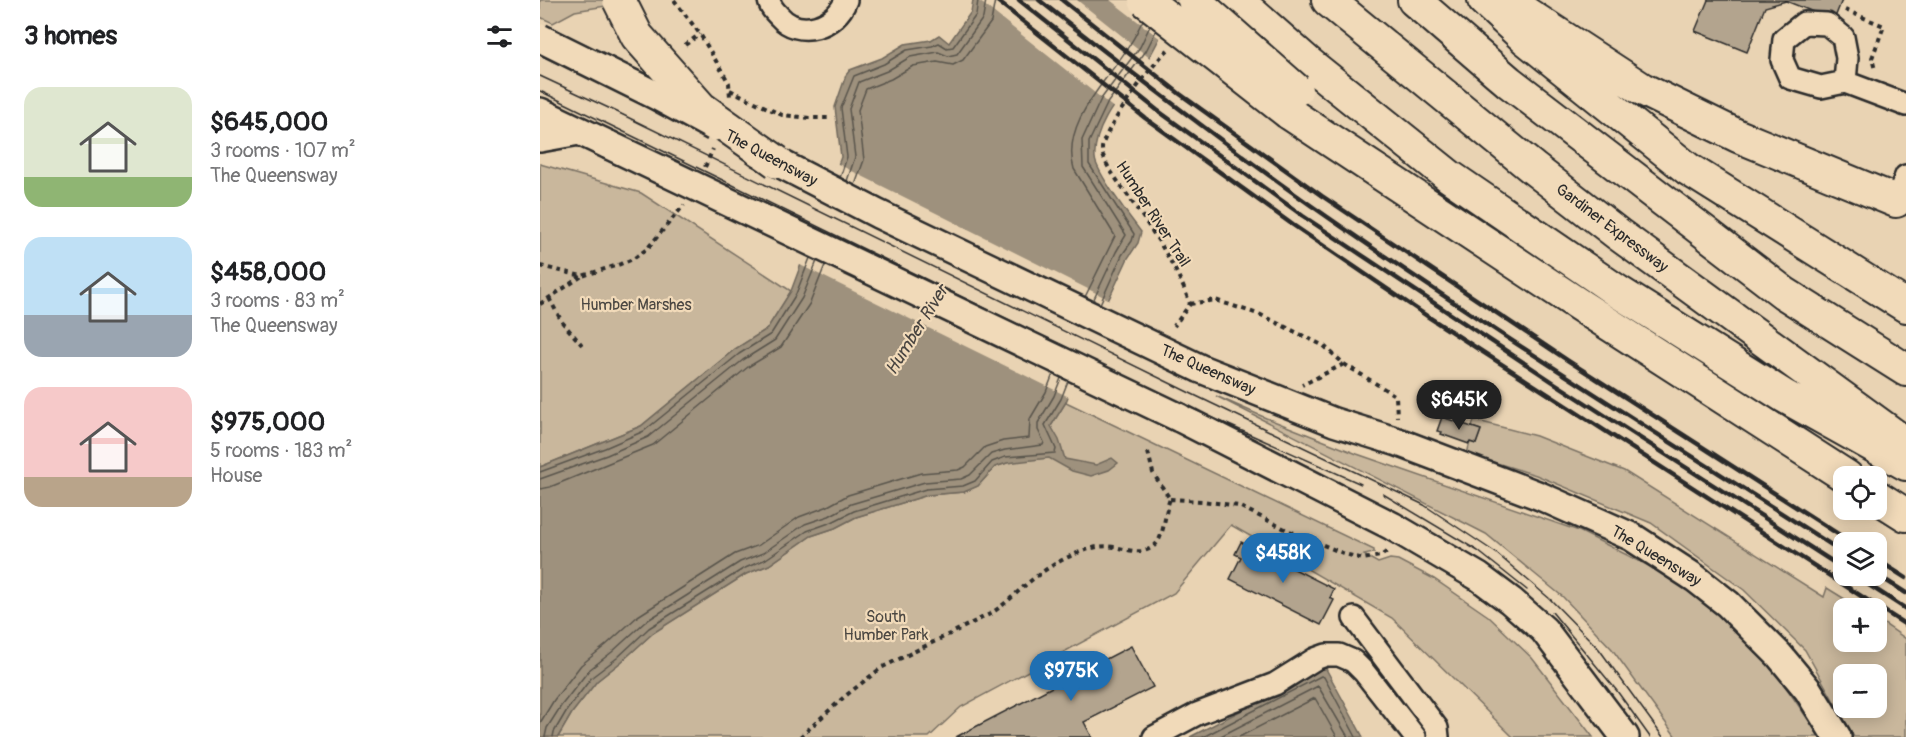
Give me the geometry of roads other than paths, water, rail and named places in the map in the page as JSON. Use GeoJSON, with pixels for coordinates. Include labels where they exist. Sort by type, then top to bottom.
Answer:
{"type":"FeatureCollection","features":[{"type":"Feature","properties":{"kind":"highway"},"geometry":{"type":"LineString","coordinates":[[619,0],[637,36],[701,108],[777,162]]}},
{"type":"Feature","properties":{"kind":"highway"},"geometry":{"type":"LineString","coordinates":[[1145,0],[1449,176],[1617,291],[1784,396],[1906,464]]}},
{"type":"Feature","properties":{"kind":"highway"},"geometry":{"type":"LineString","coordinates":[[1194,0],[1298,89],[1390,179],[1581,306],[1833,468]]}},
{"type":"Feature","properties":{"kind":"highway"},"geometry":{"type":"LineString","coordinates":[[1237,0],[1298,89]]}},
{"type":"Feature","properties":{"kind":"highway"},"geometry":{"type":"LineString","coordinates":[[1414,0],[1509,82],[1784,293],[1906,370]]}},
{"type":"Feature","properties":{"kind":"highway"},"geometry":{"type":"LineString","coordinates":[[1484,0],[1526,39],[1688,169],[1906,306]]}},
{"type":"Feature","properties":{"kind":"highway"},"geometry":{"type":"LineString","coordinates":[[1510,0],[1527,14],[1642,89],[1738,136],[1903,196]]}},
{"type":"Feature","properties":{"kind":"highway","name":"Gardiner Expressway"},"geometry":{"type":"LineString","coordinates":[[1333,5],[1609,227],[1906,444]]}},
{"type":"Feature","properties":{"kind":"highway"},"geometry":{"type":"LineString","coordinates":[[1887,503],[1906,515]]}},
{"type":"Feature","properties":{"kind":"main road","name":"The Queensway"},"geometry":{"type":"LineString","coordinates":[[540,38],[657,96],[777,162],[888,219],[1201,369],[1285,404],[1398,442],[1540,496],[1632,537],[1695,578],[1728,604],[1779,655],[1808,690],[1837,737]]}},
{"type":"Feature","properties":{"kind":"main road"},"geometry":{"type":"LineString","coordinates":[[540,112],[1180,418],[1392,526],[1479,577],[1544,630],[1625,737]]}},
{"type":"Feature","properties":{"kind":"main road"},"geometry":{"type":"LineString","coordinates":[[540,138],[579,131]]}},
{"type":"Feature","properties":{"kind":"lane"},"geometry":{"type":"LineString","coordinates":[[769,0],[770,5],[786,24],[809,29],[825,24],[842,11],[846,0]]}},
{"type":"Feature","properties":{"kind":"lane"},"geometry":{"type":"LineString","coordinates":[[1845,82],[1906,105]]}},
{"type":"Feature","properties":{"kind":"lane"},"geometry":{"type":"LineString","coordinates":[[1354,618],[1437,728],[1438,737]]}},
{"type":"Feature","properties":{"kind":"lane"},"geometry":{"type":"LineString","coordinates":[[1155,737],[1197,714],[1275,684],[1315,659],[1326,655],[1339,655],[1353,661],[1415,737]]}},
{"type":"Feature","properties":{"kind":"water","name":"Humber River"},"geometry":{"type":"Polygon","coordinates":[[[973,0],[1178,0],[1151,54],[1115,103],[1100,130],[1096,144],[1097,165],[1141,232],[1138,243],[1128,258],[1094,331],[1066,402],[1051,426],[1059,440],[1065,459],[1096,465],[1112,458],[1118,463],[1109,470],[1091,476],[1072,471],[1049,458],[1007,463],[995,467],[978,486],[964,492],[928,495],[856,517],[835,528],[811,536],[769,565],[746,574],[653,633],[597,681],[572,713],[558,737],[540,737],[540,467],[641,426],[735,349],[767,329],[791,291],[841,157],[835,107],[846,75],[850,70],[882,58],[905,44],[931,40],[939,35],[949,43],[971,12],[973,0]]]}},
{"type":"Feature","properties":{"kind":"water"},"geometry":{"type":"Polygon","coordinates":[[[1325,667],[1363,737],[1190,737],[1325,667]]]}},
{"type":"Feature","properties":{"kind":"tram line"},"geometry":{"type":"LineString","coordinates":[[540,76],[1424,505],[1496,553],[1550,599],[1599,649],[1663,737]]}},
{"type":"Feature","properties":{"kind":"tram line"},"geometry":{"type":"LineString","coordinates":[[540,91],[1184,405],[1361,484]]}},
{"type":"Feature","properties":{"kind":"tram line"},"geometry":{"type":"LineString","coordinates":[[1383,494],[1478,551],[1527,590]]}},
{"type":"Feature","properties":{"kind":"tram line"},"geometry":{"type":"LineString","coordinates":[[1552,612],[1617,691],[1650,737]]}},
{"type":"Feature","properties":{"kind":"railway"},"geometry":{"type":"LineString","coordinates":[[996,0],[1145,118],[1293,225],[1427,316],[1906,625]]}},
{"type":"Feature","properties":{"kind":"railway"},"geometry":{"type":"LineString","coordinates":[[1019,0],[1157,110],[1303,216],[1553,382],[1833,562]]}},
{"type":"Feature","properties":{"kind":"railway"},"geometry":{"type":"LineString","coordinates":[[1039,0],[1139,78],[1309,204],[1441,294],[1833,546]]}},
{"type":"Feature","properties":{"kind":"railway"},"geometry":{"type":"LineString","coordinates":[[1062,0],[1180,94],[1322,196],[1567,360],[1835,532]]}},
{"type":"Feature","properties":{"kind":"railway"},"geometry":{"type":"LineString","coordinates":[[1887,566],[1906,578]]}},
{"type":"Feature","properties":{"kind":"railway"},"geometry":{"type":"LineString","coordinates":[[1887,581],[1906,593]]}},
{"type":"Feature","properties":{"kind":"railway"},"geometry":{"type":"LineString","coordinates":[[1870,586],[1906,609]]}},
{"type":"Feature","properties":{"kind":"park label","name":"Humber Marshes"},"geometry":{"type":"Point","coordinates":[636,305]}},
{"type":"Feature","properties":{"kind":"park label","name":"South Humber Park"},"geometry":{"type":"Point","coordinates":[886,626]}}]}
